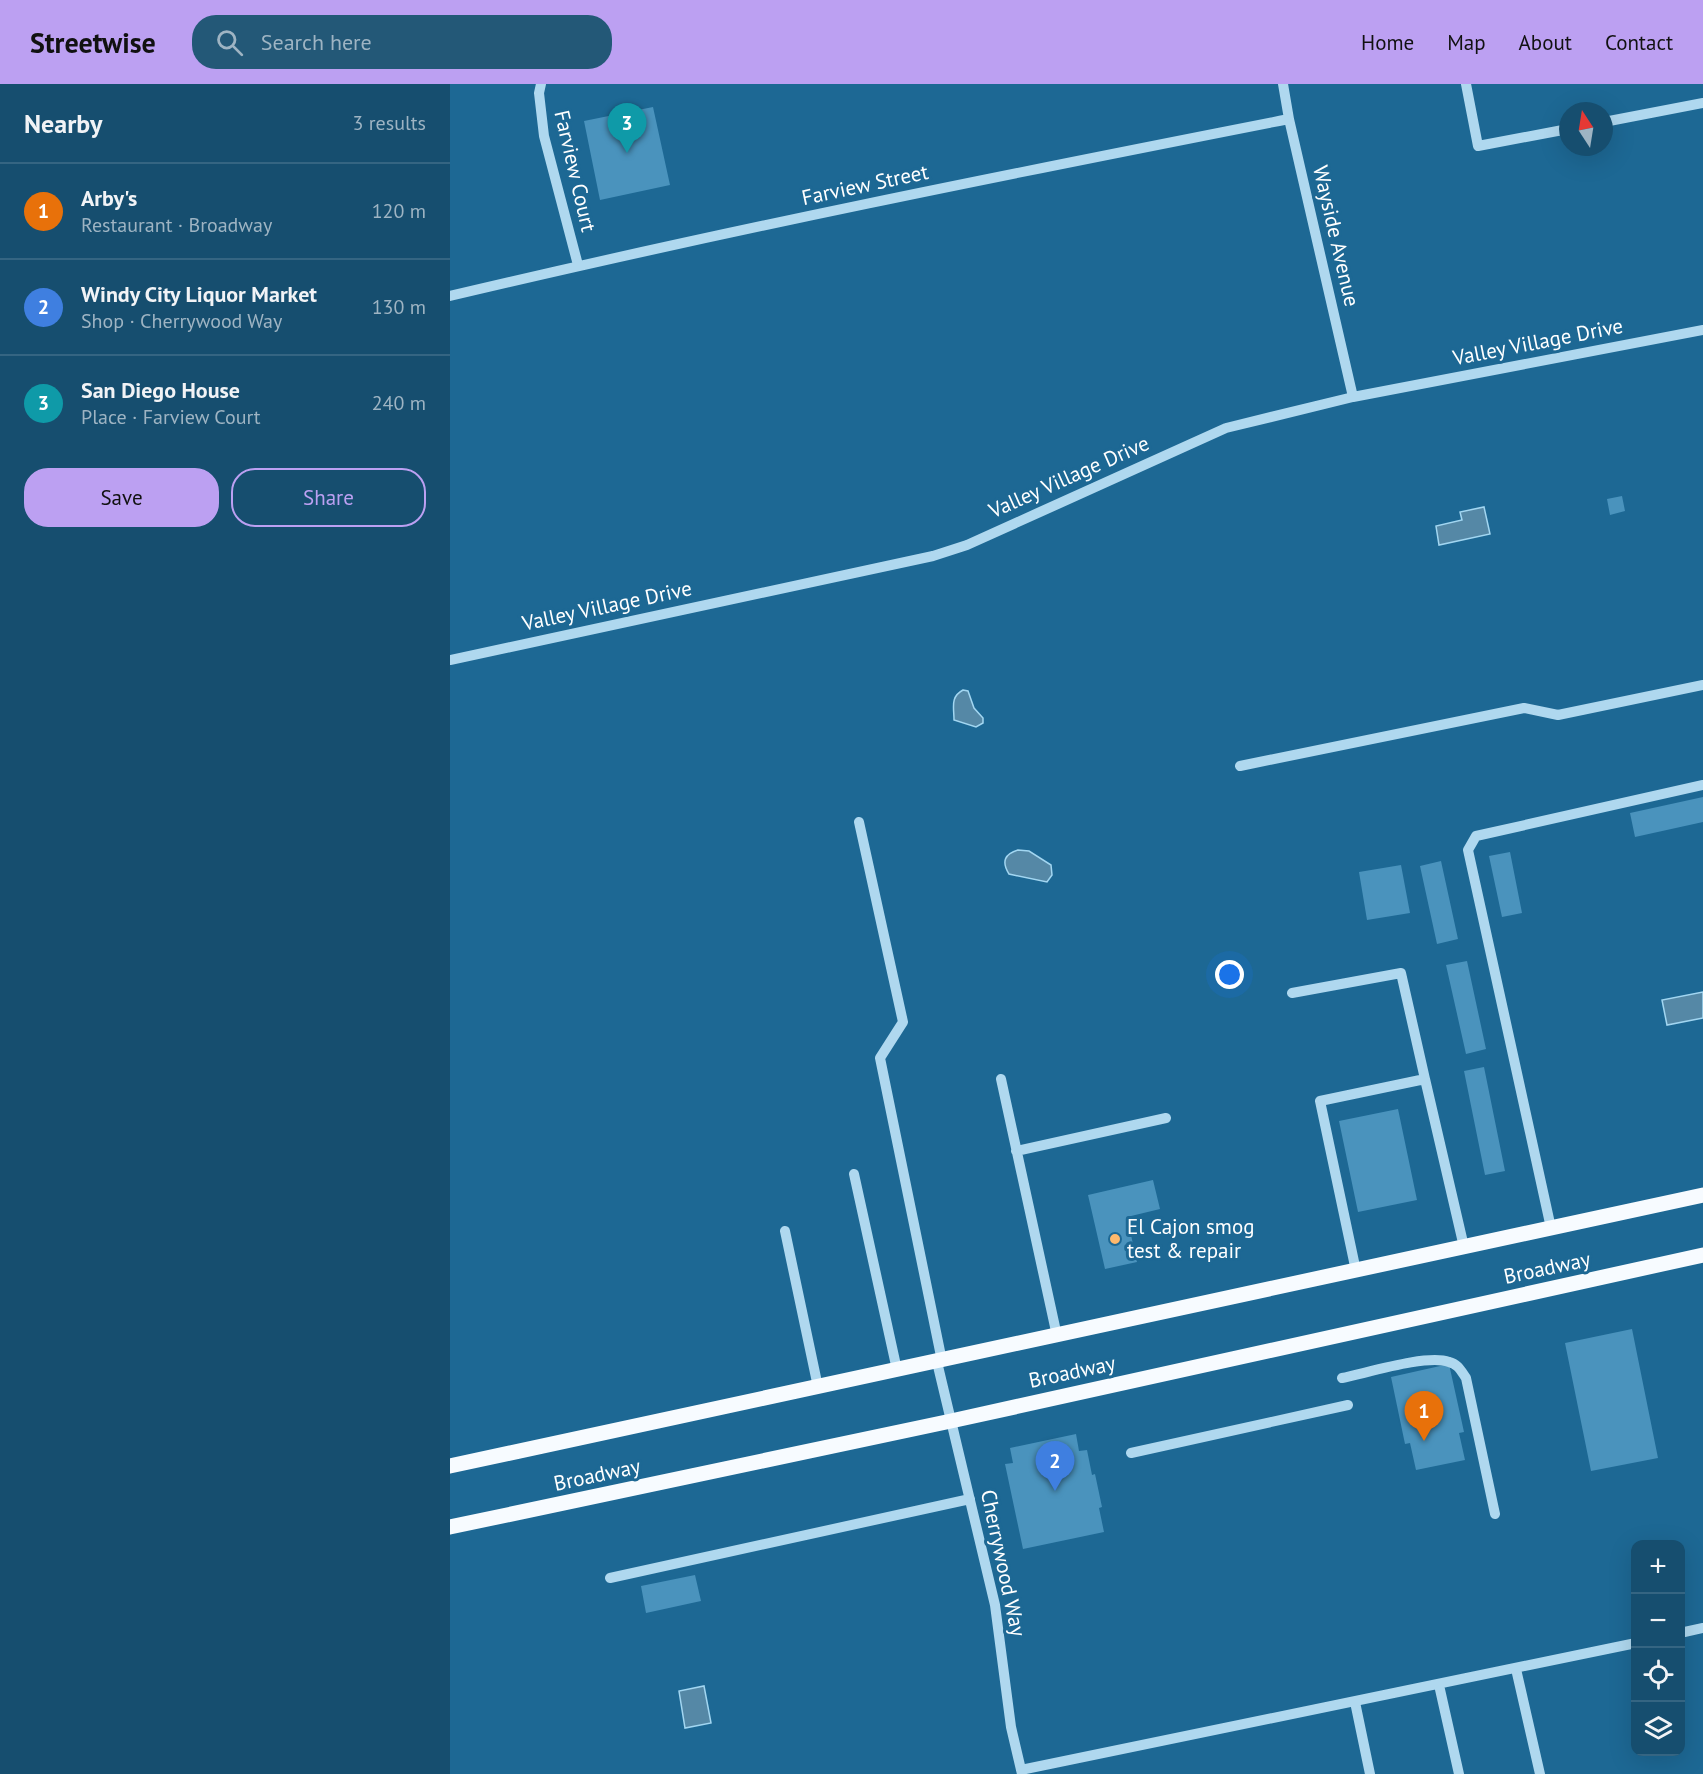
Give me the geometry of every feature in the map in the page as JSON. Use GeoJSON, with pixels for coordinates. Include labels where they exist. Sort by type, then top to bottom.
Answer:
{"type":"FeatureCollection","features":[{"type":"Feature","properties":{"kind":"main road","name":"Broadway"},"geometry":{"type":"LineString","coordinates":[[450,1466],[1703,1195]]}},
{"type":"Feature","properties":{"kind":"main road","name":"Broadway"},"geometry":{"type":"LineString","coordinates":[[450,1527],[1703,1255]]}},
{"type":"Feature","properties":{"kind":"street","name":"Farview Court"},"geometry":{"type":"LineString","coordinates":[[541,84],[539,93],[544,136],[578,265]]}},
{"type":"Feature","properties":{"kind":"street","name":"Wayside Avenue"},"geometry":{"type":"LineString","coordinates":[[1283,84],[1353,397]]}},
{"type":"Feature","properties":{"kind":"street"},"geometry":{"type":"LineString","coordinates":[[1466,84],[1478,146],[1559,131]]}},
{"type":"Feature","properties":{"kind":"street"},"geometry":{"type":"LineString","coordinates":[[1613,120],[1703,103]]}},
{"type":"Feature","properties":{"kind":"street","name":"Farview Street"},"geometry":{"type":"LineString","coordinates":[[450,296],[578,265],[1056,165],[1290,119]]}},
{"type":"Feature","properties":{"kind":"street","name":"Valley Village Drive"},"geometry":{"type":"LineString","coordinates":[[450,660],[933,556],[967,545],[1226,428],[1353,397],[1703,330]]}},
{"type":"Feature","properties":{"kind":"street"},"geometry":{"type":"LineString","coordinates":[[1240,766],[1524,708],[1558,715],[1703,686]]}},
{"type":"Feature","properties":{"kind":"street"},"geometry":{"type":"LineString","coordinates":[[1551,1228],[1468,850],[1476,836],[1703,785]]}},
{"type":"Feature","properties":{"kind":"street","name":"Cherrywood Way"},"geometry":{"type":"LineString","coordinates":[[859,822],[903,1022],[880,1058],[951,1420],[995,1605],[1011,1727],[1022,1772]]}},
{"type":"Feature","properties":{"kind":"street"},"geometry":{"type":"LineString","coordinates":[[1292,993],[1401,973],[1464,1247]]}},
{"type":"Feature","properties":{"kind":"street"},"geometry":{"type":"LineString","coordinates":[[1001,1079],[1057,1336]]}},
{"type":"Feature","properties":{"kind":"street"},"geometry":{"type":"LineString","coordinates":[[1356,1271],[1320,1101],[1425,1079]]}},
{"type":"Feature","properties":{"kind":"street"},"geometry":{"type":"LineString","coordinates":[[1016,1151],[1166,1118]]}},
{"type":"Feature","properties":{"kind":"street"},"geometry":{"type":"LineString","coordinates":[[854,1174],[897,1370]]}},
{"type":"Feature","properties":{"kind":"street"},"geometry":{"type":"LineString","coordinates":[[785,1231],[818,1387]]}},
{"type":"Feature","properties":{"kind":"street"},"geometry":{"type":"LineString","coordinates":[[1342,1378],[1426,1360],[1443,1360],[1458,1367],[1466,1378],[1495,1514]]}},
{"type":"Feature","properties":{"kind":"street"},"geometry":{"type":"LineString","coordinates":[[1131,1453],[1348,1405]]}},
{"type":"Feature","properties":{"kind":"street"},"geometry":{"type":"LineString","coordinates":[[610,1578],[970,1499]]}},
{"type":"Feature","properties":{"kind":"street"},"geometry":{"type":"LineString","coordinates":[[1685,1632],[1703,1628]]}},
{"type":"Feature","properties":{"kind":"street"},"geometry":{"type":"LineString","coordinates":[[1022,1772],[1631,1644]]}},
{"type":"Feature","properties":{"kind":"street"},"geometry":{"type":"LineString","coordinates":[[1516,1669],[1540,1774]]}},
{"type":"Feature","properties":{"kind":"street"},"geometry":{"type":"LineString","coordinates":[[1439,1685],[1459,1774]]}},
{"type":"Feature","properties":{"kind":"street"},"geometry":{"type":"LineString","coordinates":[[1355,1702],[1370,1774]]}},
{"type":"Feature","properties":{"kind":"water"},"geometry":{"type":"Polygon","coordinates":[[[1484,507],[1490,534],[1439,545],[1436,526],[1462,520],[1460,512],[1484,507]]]}},
{"type":"Feature","properties":{"kind":"water"},"geometry":{"type":"Polygon","coordinates":[[[963,690],[968,691],[974,708],[983,718],[983,723],[976,727],[954,720],[954,699],[963,690]]]}},
{"type":"Feature","properties":{"kind":"water"},"geometry":{"type":"Polygon","coordinates":[[[1018,850],[1029,851],[1051,865],[1052,875],[1047,882],[1009,874],[1005,865],[1007,856],[1018,850]]]}},
{"type":"Feature","properties":{"kind":"water"},"geometry":{"type":"Polygon","coordinates":[[[1703,992],[1703,1018],[1667,1025],[1662,1000],[1703,992]]]}},
{"type":"Feature","properties":{"kind":"water"},"geometry":{"type":"Polygon","coordinates":[[[704,1686],[711,1723],[685,1728],[679,1691],[704,1686]]]}},
{"type":"Feature","properties":{"kind":"building"},"geometry":{"type":"Polygon","coordinates":[[[653,107],[670,185],[600,200],[584,121],[653,107]]]}},
{"type":"Feature","properties":{"kind":"building"},"geometry":{"type":"Polygon","coordinates":[[[1622,496],[1625,511],[1610,515],[1607,499],[1622,496]]]}},
{"type":"Feature","properties":{"kind":"building"},"geometry":{"type":"Polygon","coordinates":[[[1703,797],[1703,822],[1635,837],[1630,813],[1703,797]]]}},
{"type":"Feature","properties":{"kind":"building"},"geometry":{"type":"Polygon","coordinates":[[[1510,852],[1522,913],[1502,917],[1489,856],[1510,852]]]}},
{"type":"Feature","properties":{"kind":"building"},"geometry":{"type":"Polygon","coordinates":[[[1441,861],[1458,939],[1437,944],[1420,866],[1441,861]]]}},
{"type":"Feature","properties":{"kind":"building"},"geometry":{"type":"Polygon","coordinates":[[[1401,865],[1410,913],[1367,920],[1359,872],[1401,865]]]}},
{"type":"Feature","properties":{"kind":"building"},"geometry":{"type":"Polygon","coordinates":[[[1467,961],[1486,1049],[1466,1054],[1446,965],[1467,961]]]}},
{"type":"Feature","properties":{"kind":"building"},"geometry":{"type":"Polygon","coordinates":[[[1484,1067],[1505,1171],[1485,1175],[1464,1071],[1484,1067]]]}},
{"type":"Feature","properties":{"kind":"building"},"geometry":{"type":"Polygon","coordinates":[[[1398,1109],[1417,1200],[1358,1212],[1339,1121],[1398,1109]]]}},
{"type":"Feature","properties":{"kind":"building","name":"El Cajon smog test & repair"},"geometry":{"type":"Polygon","coordinates":[[[1153,1180],[1160,1209],[1127,1217],[1137,1262],[1105,1269],[1088,1195],[1153,1180]]]}},
{"type":"Feature","properties":{"kind":"building"},"geometry":{"type":"Polygon","coordinates":[[[1632,1329],[1658,1458],[1591,1471],[1565,1343],[1632,1329]]]}},
{"type":"Feature","properties":{"kind":"building"},"geometry":{"type":"Polygon","coordinates":[[[1449,1364],[1464,1432],[1459,1433],[1465,1460],[1416,1470],[1410,1443],[1405,1444],[1391,1377],[1449,1364]]]}},
{"type":"Feature","properties":{"kind":"building"},"geometry":{"type":"Polygon","coordinates":[[[1076,1434],[1079,1451],[1087,1450],[1092,1475],[1095,1474],[1102,1507],[1099,1508],[1104,1532],[1023,1549],[1005,1464],[1013,1463],[1010,1448],[1076,1434]]]}},
{"type":"Feature","properties":{"kind":"building"},"geometry":{"type":"Polygon","coordinates":[[[695,1575],[701,1601],[646,1613],[641,1586],[695,1575]]]}},
{"type":"Feature","properties":{"kind":"place","name":"San Diego House"},"geometry":{"type":"Point","coordinates":[627,153]}},
{"type":"Feature","properties":{"kind":"place","name":"El Cajon smog test & repair"},"geometry":{"type":"Point","coordinates":[1115,1239]}},
{"type":"Feature","properties":{"kind":"place","name":"Arby's"},"geometry":{"type":"Point","coordinates":[1424,1441]}},
{"type":"Feature","properties":{"kind":"place","name":"Windy City Liquor Market"},"geometry":{"type":"Point","coordinates":[1055,1491]}}]}
